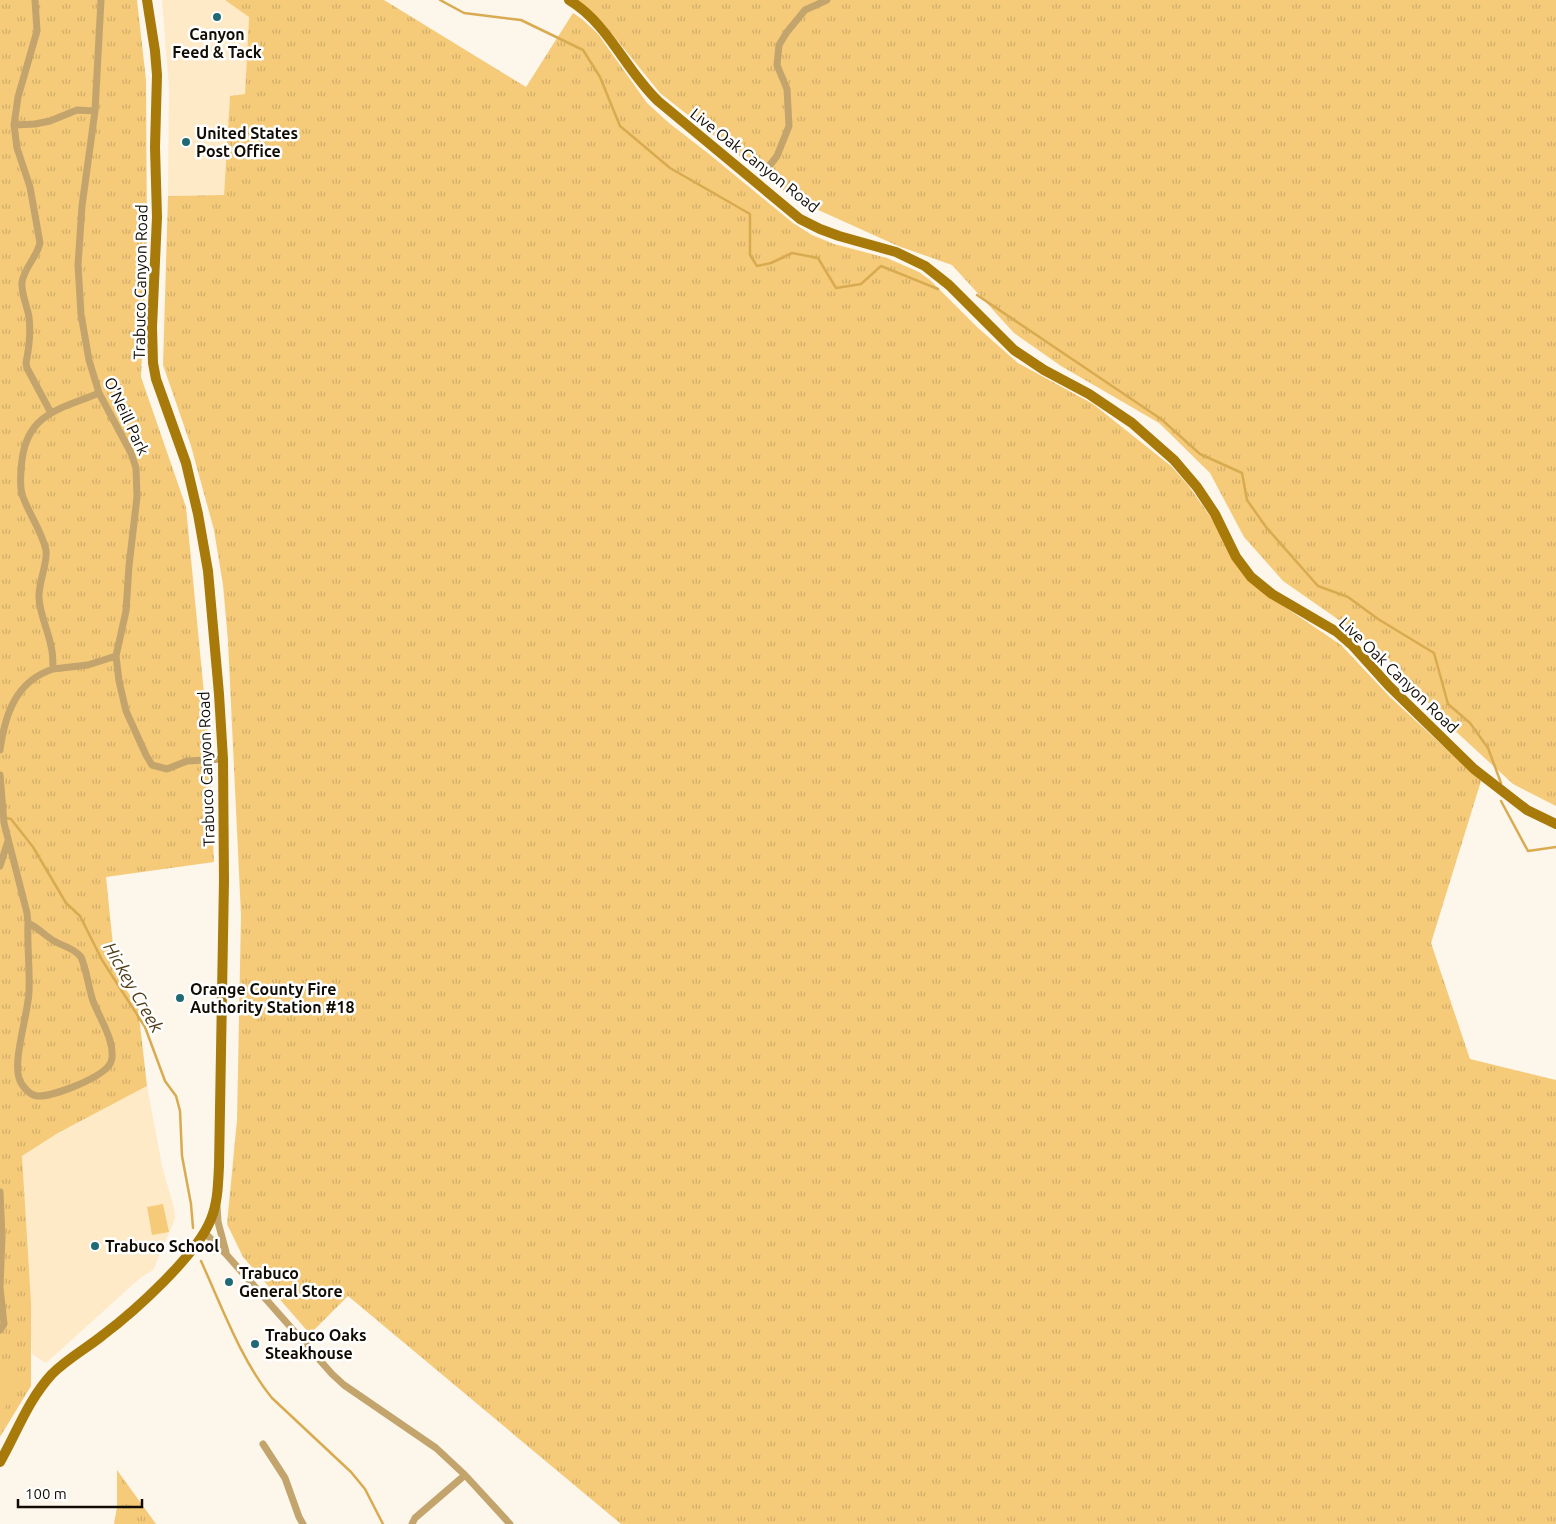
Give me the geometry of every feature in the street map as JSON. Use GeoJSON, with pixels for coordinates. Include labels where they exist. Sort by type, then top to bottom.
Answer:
{"type":"FeatureCollection","features":[{"type":"Feature","properties":{"kind":"main road","name":"Trabuco Canyon Road"},"geometry":{"type":"LineString","coordinates":[[0,1462],[20,1420],[44,1384],[63,1365],[130,1314],[181,1262],[204,1232],[211,1219],[216,1201],[219,1166],[224,880],[223,759],[210,590],[198,514],[186,463],[156,379],[153,363],[152,327],[157,217],[155,147],[157,75],[147,0]]}},
{"type":"Feature","properties":{"kind":"main road","name":"Live Oak Canyon Road"},"geometry":{"type":"LineString","coordinates":[[569,0],[585,11],[597,23],[647,90],[658,101],[800,219],[839,236],[896,252],[925,266],[944,280],[1014,350],[1044,370],[1113,409],[1152,439],[1174,460],[1197,487],[1215,514],[1236,557],[1251,577],[1272,594],[1337,632],[1474,770],[1527,810],[1556,824]]}},
{"type":"Feature","properties":{"kind":"street"},"geometry":{"type":"LineString","coordinates":[[35,0],[37,31],[18,97],[14,125],[17,148],[30,187],[40,243],[23,277],[22,284],[29,316],[30,332],[26,363],[51,413]]}},
{"type":"Feature","properties":{"kind":"street","name":"O'Neill Park"},"geometry":{"type":"LineString","coordinates":[[102,0],[95,111],[83,197],[78,265],[81,314],[88,360],[99,393],[131,454],[136,468],[137,497],[126,611],[116,656],[119,681],[126,711],[152,765],[167,769],[187,761],[223,759]]}},
{"type":"Feature","properties":{"kind":"street"},"geometry":{"type":"LineString","coordinates":[[770,165],[777,156],[789,126],[787,89],[777,65],[778,45],[805,10],[827,0]]}},
{"type":"Feature","properties":{"kind":"street"},"geometry":{"type":"LineString","coordinates":[[14,125],[50,121],[77,110],[95,111]]}},
{"type":"Feature","properties":{"kind":"street"},"geometry":{"type":"LineString","coordinates":[[53,669],[51,646],[40,611],[39,596],[46,552],[41,532],[22,494],[23,447],[35,425],[51,413],[99,393]]}},
{"type":"Feature","properties":{"kind":"street"},"geometry":{"type":"LineString","coordinates":[[0,750],[3,726],[16,698],[26,683],[40,673],[53,669],[88,665],[116,656]]}},
{"type":"Feature","properties":{"kind":"street"},"geometry":{"type":"LineString","coordinates":[[0,775],[4,823],[28,923],[29,993],[17,1066],[21,1084],[32,1094],[38,1096],[69,1088],[98,1076],[111,1062],[112,1052],[108,1033],[94,1001],[81,957],[76,951],[56,942],[28,923]]}},
{"type":"Feature","properties":{"kind":"street"},"geometry":{"type":"LineString","coordinates":[[0,866],[8,841]]}},
{"type":"Feature","properties":{"kind":"street"},"geometry":{"type":"LineString","coordinates":[[0,1192],[0,1288],[4,1324],[0,1330]]}},
{"type":"Feature","properties":{"kind":"street"},"geometry":{"type":"LineString","coordinates":[[216,1201],[218,1222],[228,1257]]}},
{"type":"Feature","properties":{"kind":"street"},"geometry":{"type":"LineString","coordinates":[[204,1232],[332,1374],[344,1385],[436,1448],[465,1475],[510,1524]]}},
{"type":"Feature","properties":{"kind":"street"},"geometry":{"type":"LineString","coordinates":[[263,1444],[285,1478],[303,1524]]}},
{"type":"Feature","properties":{"kind":"street"},"geometry":{"type":"LineString","coordinates":[[412,1524],[415,1518],[465,1475]]}},
{"type":"Feature","properties":{"kind":"shaded area"},"geometry":{"type":"Polygon","coordinates":[[[162,0],[225,0],[249,16],[245,94],[230,96],[224,195],[168,196],[169,87],[162,0]]]}},
{"type":"Feature","properties":{"kind":"shaded area","name":"Trabuco School"},"geometry":{"type":"Polygon","coordinates":[[[147,1086],[162,1166],[174,1208],[175,1219],[153,1270],[140,1278],[46,1363],[32,1354],[22,1156],[58,1133],[147,1086]]]}},
{"type":"Feature","properties":{"kind":"green space"},"geometry":{"type":"Polygon","coordinates":[[[0,0],[137,0],[146,80],[147,241],[141,377],[186,507],[208,735],[214,862],[106,877],[116,975],[138,1007],[147,1086],[58,1133],[22,1156],[31,1303],[31,1386],[0,1437],[0,0]]]}},
{"type":"Feature","properties":{"kind":"green space"},"geometry":{"type":"Polygon","coordinates":[[[225,0],[384,0],[526,87],[573,13],[598,34],[647,103],[793,223],[812,235],[834,244],[887,258],[919,272],[930,280],[977,327],[1018,363],[1093,404],[1171,466],[1188,485],[1264,593],[1341,645],[1390,697],[1481,781],[1431,943],[1470,1059],[1556,1080],[1556,1524],[621,1524],[348,1296],[310,1334],[243,1257],[227,1224],[237,1120],[241,915],[228,641],[223,585],[214,530],[191,446],[163,365],[168,196],[224,195],[230,96],[245,94],[249,17],[225,0]]]}},
{"type":"Feature","properties":{"kind":"green space"},"geometry":{"type":"Polygon","coordinates":[[[574,0],[1556,0],[1556,806],[1513,784],[1451,727],[1391,663],[1349,627],[1283,581],[1244,537],[1210,473],[1159,423],[1061,366],[1014,333],[952,265],[898,246],[794,199],[660,93],[604,24],[574,0]]]}},
{"type":"Feature","properties":{"kind":"green space"},"geometry":{"type":"Polygon","coordinates":[[[163,1204],[169,1232],[152,1235],[147,1207],[163,1204]]]}},
{"type":"Feature","properties":{"kind":"green space"},"geometry":{"type":"Polygon","coordinates":[[[0,1365],[7,1370],[12,1383],[9,1397],[0,1418],[0,1365]]]}},
{"type":"Feature","properties":{"kind":"green space"},"geometry":{"type":"Polygon","coordinates":[[[117,1470],[156,1524],[114,1524],[117,1507],[117,1470]]]}},
{"type":"Feature","properties":{"kind":"waterway"},"geometry":{"type":"LineString","coordinates":[[440,0],[464,13],[521,20],[583,50],[600,77],[620,126],[670,168],[750,214],[750,255],[757,266],[771,263],[792,253],[818,258],[836,288],[861,284],[881,266],[938,289]]}},
{"type":"Feature","properties":{"kind":"waterway"},"geometry":{"type":"LineString","coordinates":[[977,295],[1161,419],[1200,454],[1242,473],[1247,500],[1266,527],[1318,586],[1348,597],[1378,619],[1434,653],[1448,704],[1470,723],[1488,748],[1501,783]]}},
{"type":"Feature","properties":{"kind":"waterway"},"geometry":{"type":"LineString","coordinates":[[1501,801],[1528,851],[1556,847]]}},
{"type":"Feature","properties":{"kind":"waterway","name":"Hickey Creek"},"geometry":{"type":"LineString","coordinates":[[6,818],[11,819],[33,847],[66,903],[80,916],[102,960],[145,1027],[165,1081],[176,1096],[180,1111],[182,1156],[191,1204],[193,1228]]}},
{"type":"Feature","properties":{"kind":"waterway"},"geometry":{"type":"LineString","coordinates":[[201,1261],[241,1350],[261,1383],[272,1398],[351,1472],[365,1489],[383,1524]]}},
{"type":"Feature","properties":{"kind":"place","name":"Canyon Feed & Tack"},"geometry":{"type":"Point","coordinates":[217,17]}},
{"type":"Feature","properties":{"kind":"place","name":"United States Post Office"},"geometry":{"type":"Point","coordinates":[186,142]}},
{"type":"Feature","properties":{"kind":"place","name":"Orange County Fire Authority Station #18"},"geometry":{"type":"Point","coordinates":[180,998]}},
{"type":"Feature","properties":{"kind":"place","name":"Trabuco School"},"geometry":{"type":"Point","coordinates":[95,1246]}},
{"type":"Feature","properties":{"kind":"place","name":"Trabuco General Store"},"geometry":{"type":"Point","coordinates":[229,1282]}},
{"type":"Feature","properties":{"kind":"place","name":"Trabuco Oaks Steakhouse"},"geometry":{"type":"Point","coordinates":[255,1344]}}]}
